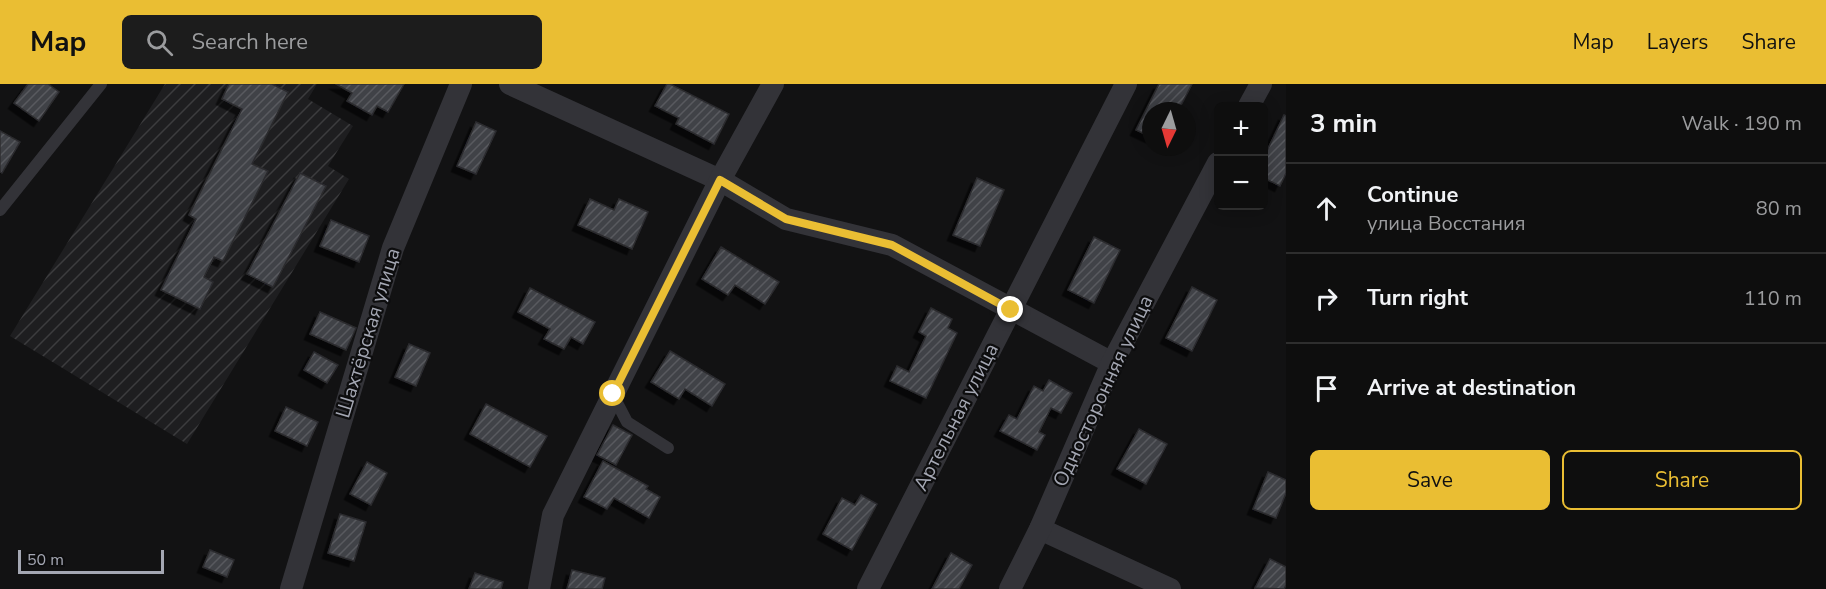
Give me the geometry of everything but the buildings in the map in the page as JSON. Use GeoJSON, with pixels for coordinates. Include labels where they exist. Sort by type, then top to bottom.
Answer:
{"type":"FeatureCollection","features":[{"type":"Feature","properties":{"kind":"street","name":"Шахтёрская улица"},"geometry":{"type":"LineString","coordinates":[[291,589],[393,248],[461,84]]}},
{"type":"Feature","properties":{"kind":"street"},"geometry":{"type":"LineString","coordinates":[[510,84],[720,180],[786,219],[892,245],[1112,363]]}},
{"type":"Feature","properties":{"kind":"street"},"geometry":{"type":"LineString","coordinates":[[539,589],[553,515],[720,180],[773,84]]}},
{"type":"Feature","properties":{"kind":"street","name":"Артельная улица"},"geometry":{"type":"LineString","coordinates":[[868,589],[1126,84]]}},
{"type":"Feature","properties":{"kind":"street"},"geometry":{"type":"LineString","coordinates":[[1251,102],[1261,84]]}},
{"type":"Feature","properties":{"kind":"street","name":"Односторонняя улица"},"geometry":{"type":"LineString","coordinates":[[1010,589],[1040,529],[1112,363],[1214,171]]}},
{"type":"Feature","properties":{"kind":"street"},"geometry":{"type":"LineString","coordinates":[[1040,529],[1170,589]]}},
{"type":"Feature","properties":{"kind":"lane"},"geometry":{"type":"LineString","coordinates":[[0,210],[101,84]]}},
{"type":"Feature","properties":{"kind":"lane"},"geometry":{"type":"LineString","coordinates":[[613,394],[627,422],[668,448]]}},
{"type":"Feature","properties":{"kind":"shaded area"},"geometry":{"type":"Polygon","coordinates":[[[165,84],[317,84],[308,99],[353,126],[328,166],[349,179],[187,444],[10,336],[165,84]]]}},
{"type":"Feature","properties":{"kind":"route"},"geometry":{"type":"LineString","coordinates":[[613,394],[720,180],[786,219],[892,245],[1011,310]]}}]}
